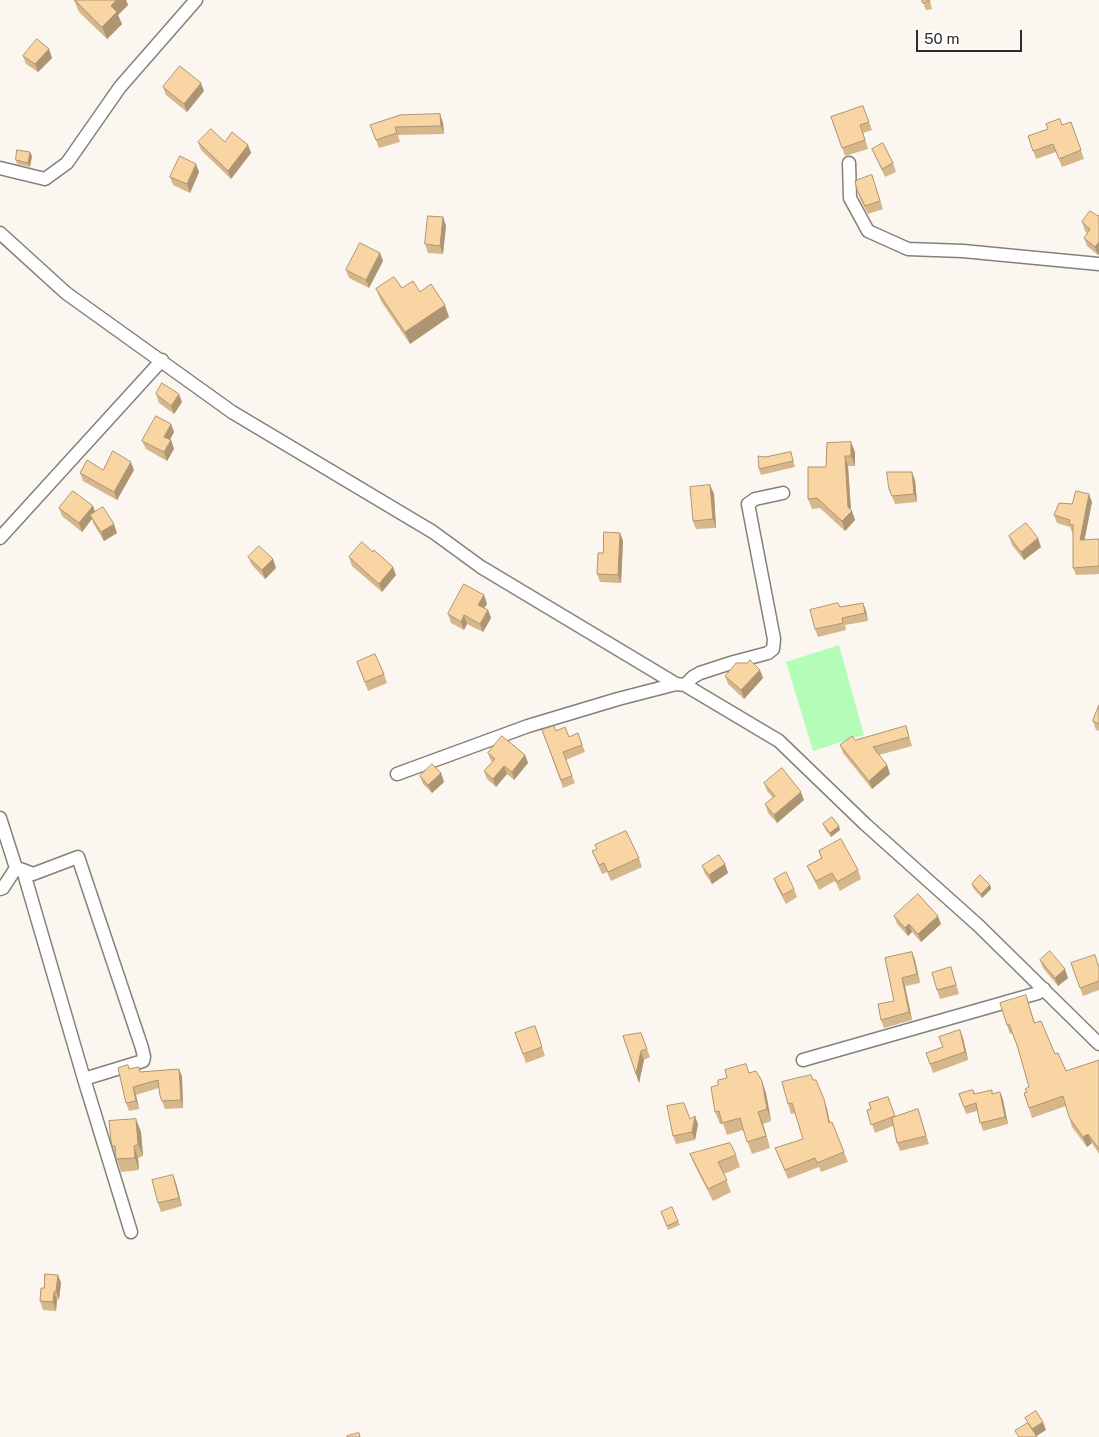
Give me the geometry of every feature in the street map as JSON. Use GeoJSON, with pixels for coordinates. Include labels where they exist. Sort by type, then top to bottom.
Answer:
{"type":"FeatureCollection","features":[{"type":"Feature","properties":{"kind":"street"},"geometry":{"type":"LineString","coordinates":[[0,168],[45,179],[67,163],[120,87],[196,0]]}},
{"type":"Feature","properties":{"kind":"street"},"geometry":{"type":"LineString","coordinates":[[849,163],[850,198],[868,231],[908,249],[963,251],[1099,264]]}},
{"type":"Feature","properties":{"kind":"street"},"geometry":{"type":"LineString","coordinates":[[0,233],[66,293],[232,412],[432,532],[482,566],[681,685],[779,741],[865,824],[979,926],[1099,1044]]}},
{"type":"Feature","properties":{"kind":"street"},"geometry":{"type":"LineString","coordinates":[[0,538],[162,360]]}},
{"type":"Feature","properties":{"kind":"street"},"geometry":{"type":"LineString","coordinates":[[397,774],[528,726],[618,699],[681,685],[700,673],[768,654],[773,649],[774,639],[748,504],[755,499],[784,493]]}},
{"type":"Feature","properties":{"kind":"street"},"geometry":{"type":"LineString","coordinates":[[0,818],[19,869],[131,1232]]}},
{"type":"Feature","properties":{"kind":"street"},"geometry":{"type":"LineString","coordinates":[[19,869],[33,874],[78,857],[142,1048],[143,1061],[84,1080]]}},
{"type":"Feature","properties":{"kind":"street"},"geometry":{"type":"LineString","coordinates":[[0,889],[19,869]]}},
{"type":"Feature","properties":{"kind":"street"},"geometry":{"type":"LineString","coordinates":[[803,1060],[1012,1000],[1044,989]]}},
{"type":"Feature","properties":{"kind":"green space"},"geometry":{"type":"Polygon","coordinates":[[[839,645],[864,735],[813,751],[786,662],[839,645]]]}},
{"type":"Feature","properties":{"kind":"building"},"geometry":{"type":"Polygon","coordinates":[[[75,0],[116,0],[111,6],[117,12],[102,27],[75,0]]]}},
{"type":"Feature","properties":{"kind":"building"},"geometry":{"type":"Polygon","coordinates":[[[37,39],[49,49],[35,64],[23,56],[37,39]]]}},
{"type":"Feature","properties":{"kind":"building"},"geometry":{"type":"Polygon","coordinates":[[[180,66],[201,83],[184,104],[163,87],[180,66]]]}},
{"type":"Feature","properties":{"kind":"building"},"geometry":{"type":"Polygon","coordinates":[[[863,106],[869,122],[860,125],[865,140],[842,148],[831,117],[863,106]]]}},
{"type":"Feature","properties":{"kind":"building"},"geometry":{"type":"Polygon","coordinates":[[[440,114],[441,126],[395,127],[397,133],[376,140],[370,125],[400,115],[440,114]]]}},
{"type":"Feature","properties":{"kind":"building"},"geometry":{"type":"Polygon","coordinates":[[[1060,119],[1062,125],[1071,122],[1081,150],[1059,159],[1053,144],[1033,151],[1028,136],[1048,129],[1046,124],[1060,119]]]}},
{"type":"Feature","properties":{"kind":"building"},"geometry":{"type":"Polygon","coordinates":[[[211,129],[225,142],[232,132],[248,145],[228,171],[198,142],[211,129]]]}},
{"type":"Feature","properties":{"kind":"building"},"geometry":{"type":"Polygon","coordinates":[[[883,143],[893,163],[882,169],[872,149],[883,143]]]}},
{"type":"Feature","properties":{"kind":"building"},"geometry":{"type":"Polygon","coordinates":[[[17,150],[30,152],[28,163],[16,160],[17,150]]]}},
{"type":"Feature","properties":{"kind":"building"},"geometry":{"type":"Polygon","coordinates":[[[180,156],[196,164],[187,184],[170,177],[180,156]]]}},
{"type":"Feature","properties":{"kind":"building"},"geometry":{"type":"Polygon","coordinates":[[[872,175],[880,201],[865,206],[855,181],[872,175]]]}},
{"type":"Feature","properties":{"kind":"building"},"geometry":{"type":"Polygon","coordinates":[[[1090,211],[1099,215],[1099,242],[1095,247],[1084,238],[1090,229],[1082,222],[1090,211]]]}},
{"type":"Feature","properties":{"kind":"building"},"geometry":{"type":"Polygon","coordinates":[[[428,216],[443,217],[440,246],[425,244],[428,216]]]}},
{"type":"Feature","properties":{"kind":"building"},"geometry":{"type":"Polygon","coordinates":[[[360,243],[380,253],[366,280],[346,270],[360,243]]]}},
{"type":"Feature","properties":{"kind":"building"},"geometry":{"type":"Polygon","coordinates":[[[394,277],[402,288],[413,281],[420,292],[431,284],[445,305],[405,332],[376,289],[394,277]]]}},
{"type":"Feature","properties":{"kind":"building"},"geometry":{"type":"Polygon","coordinates":[[[162,383],[179,394],[171,406],[156,394],[162,383]]]}},
{"type":"Feature","properties":{"kind":"building"},"geometry":{"type":"Polygon","coordinates":[[[156,416],[171,424],[164,437],[171,440],[164,452],[142,441],[156,416]]]}},
{"type":"Feature","properties":{"kind":"building"},"geometry":{"type":"Polygon","coordinates":[[[851,442],[851,456],[845,456],[848,507],[852,511],[842,521],[817,498],[808,499],[808,467],[826,467],[827,443],[851,442]]]}},
{"type":"Feature","properties":{"kind":"building"},"geometry":{"type":"Polygon","coordinates":[[[113,451],[131,462],[114,492],[80,473],[87,460],[103,470],[113,451]]]}},
{"type":"Feature","properties":{"kind":"building"},"geometry":{"type":"Polygon","coordinates":[[[791,452],[793,461],[759,469],[758,456],[765,457],[791,452]]]}},
{"type":"Feature","properties":{"kind":"building"},"geometry":{"type":"Polygon","coordinates":[[[887,472],[912,472],[914,494],[892,496],[889,489],[887,472]]]}},
{"type":"Feature","properties":{"kind":"building"},"geometry":{"type":"Polygon","coordinates":[[[710,485],[713,519],[693,521],[690,487],[710,485]]]}},
{"type":"Feature","properties":{"kind":"building"},"geometry":{"type":"Polygon","coordinates":[[[73,491],[93,506],[79,523],[59,508],[73,491]]]}},
{"type":"Feature","properties":{"kind":"building"},"geometry":{"type":"Polygon","coordinates":[[[1076,491],[1089,494],[1080,540],[1099,539],[1099,566],[1073,568],[1073,525],[1069,524],[1070,520],[1054,515],[1059,503],[1072,504],[1076,491]]]}},
{"type":"Feature","properties":{"kind":"building"},"geometry":{"type":"Polygon","coordinates":[[[103,507],[114,524],[101,532],[90,515],[103,507]]]}},
{"type":"Feature","properties":{"kind":"building"},"geometry":{"type":"Polygon","coordinates":[[[1026,523],[1038,538],[1021,552],[1009,536],[1026,523]]]}},
{"type":"Feature","properties":{"kind":"building"},"geometry":{"type":"Polygon","coordinates":[[[604,532],[620,533],[618,575],[597,574],[598,553],[603,553],[604,532]]]}},
{"type":"Feature","properties":{"kind":"building"},"geometry":{"type":"Polygon","coordinates":[[[362,542],[393,567],[379,584],[349,557],[362,542]]]}},
{"type":"Feature","properties":{"kind":"building"},"geometry":{"type":"Polygon","coordinates":[[[259,546],[273,559],[262,570],[248,557],[259,546]]]}},
{"type":"Feature","properties":{"kind":"building"},"geometry":{"type":"Polygon","coordinates":[[[464,584],[484,595],[478,605],[488,610],[480,624],[464,615],[461,622],[448,614],[464,584]]]}},
{"type":"Feature","properties":{"kind":"building"},"geometry":{"type":"Polygon","coordinates":[[[838,603],[840,607],[863,603],[865,613],[842,618],[843,623],[815,629],[810,610],[838,603]]]}},
{"type":"Feature","properties":{"kind":"building"},"geometry":{"type":"Polygon","coordinates":[[[375,654],[384,674],[365,682],[357,662],[375,654]]]}},
{"type":"Feature","properties":{"kind":"building"},"geometry":{"type":"Polygon","coordinates":[[[750,660],[760,670],[741,690],[725,676],[736,663],[747,663],[750,660]]]}},
{"type":"Feature","properties":{"kind":"building"},"geometry":{"type":"Polygon","coordinates":[[[1099,705],[1099,724],[1093,721],[1099,705]]]}},
{"type":"Feature","properties":{"kind":"building"},"geometry":{"type":"Polygon","coordinates":[[[554,726],[556,731],[565,727],[569,737],[578,733],[582,745],[563,752],[572,776],[561,780],[542,730],[554,726]]]}},
{"type":"Feature","properties":{"kind":"building"},"geometry":{"type":"Polygon","coordinates":[[[906,726],[909,737],[873,747],[887,765],[869,781],[840,745],[852,736],[855,740],[906,726]]]}},
{"type":"Feature","properties":{"kind":"building"},"geometry":{"type":"Polygon","coordinates":[[[502,736],[525,755],[512,772],[504,766],[493,779],[484,771],[495,759],[488,753],[502,736]]]}},
{"type":"Feature","properties":{"kind":"building"},"geometry":{"type":"Polygon","coordinates":[[[432,764],[441,773],[428,785],[420,776],[432,764]]]}},
{"type":"Feature","properties":{"kind":"building"},"geometry":{"type":"Polygon","coordinates":[[[782,768],[801,792],[774,815],[765,804],[775,796],[764,783],[782,768]]]}},
{"type":"Feature","properties":{"kind":"building"},"geometry":{"type":"Polygon","coordinates":[[[832,817],[839,826],[830,833],[823,824],[832,817]]]}},
{"type":"Feature","properties":{"kind":"building"},"geometry":{"type":"Polygon","coordinates":[[[626,831],[639,858],[608,872],[604,863],[599,865],[592,851],[597,849],[595,845],[626,831]]]}},
{"type":"Feature","properties":{"kind":"building"},"geometry":{"type":"Polygon","coordinates":[[[841,839],[858,870],[837,882],[832,873],[816,881],[807,866],[822,858],[819,851],[841,839]]]}},
{"type":"Feature","properties":{"kind":"building"},"geometry":{"type":"Polygon","coordinates":[[[719,855],[725,864],[709,875],[702,866],[719,855]]]}},
{"type":"Feature","properties":{"kind":"building"},"geometry":{"type":"Polygon","coordinates":[[[786,872],[794,889],[783,895],[774,879],[786,872]]]}},
{"type":"Feature","properties":{"kind":"building"},"geometry":{"type":"Polygon","coordinates":[[[980,875],[990,885],[981,894],[972,884],[980,875]]]}},
{"type":"Feature","properties":{"kind":"building"},"geometry":{"type":"Polygon","coordinates":[[[918,894],[938,916],[918,934],[909,924],[905,928],[894,916],[918,894]]]}},
{"type":"Feature","properties":{"kind":"building"},"geometry":{"type":"Polygon","coordinates":[[[1050,951],[1065,969],[1055,978],[1040,960],[1050,951]]]}},
{"type":"Feature","properties":{"kind":"building"},"geometry":{"type":"Polygon","coordinates":[[[912,952],[917,974],[902,978],[909,1012],[881,1020],[878,1004],[894,1001],[885,958],[912,952]]]}},
{"type":"Feature","properties":{"kind":"building"},"geometry":{"type":"Polygon","coordinates":[[[1095,955],[1099,968],[1099,981],[1080,988],[1071,963],[1095,955]]]}},
{"type":"Feature","properties":{"kind":"building"},"geometry":{"type":"Polygon","coordinates":[[[951,967],[956,985],[937,990],[932,973],[951,967]]]}},
{"type":"Feature","properties":{"kind":"building"},"geometry":{"type":"Polygon","coordinates":[[[1026,995],[1034,1023],[1041,1021],[1055,1054],[1058,1053],[1066,1071],[1099,1060],[1099,1149],[1088,1134],[1083,1137],[1069,1117],[1063,1096],[1029,1108],[1024,1093],[1027,1092],[1025,1089],[1029,1087],[1017,1045],[1009,1024],[1007,1025],[1000,1003],[1026,995]]]}},
{"type":"Feature","properties":{"kind":"building"},"geometry":{"type":"Polygon","coordinates":[[[535,1026],[542,1047],[523,1054],[515,1033],[535,1026]]]}},
{"type":"Feature","properties":{"kind":"building"},"geometry":{"type":"Polygon","coordinates":[[[960,1030],[965,1052],[930,1064],[926,1053],[943,1047],[939,1037],[960,1030]]]}},
{"type":"Feature","properties":{"kind":"building"},"geometry":{"type":"Polygon","coordinates":[[[641,1033],[647,1049],[641,1051],[636,1074],[623,1036],[641,1033]]]}},
{"type":"Feature","properties":{"kind":"building"},"geometry":{"type":"Polygon","coordinates":[[[746,1064],[749,1073],[756,1071],[762,1081],[767,1109],[758,1112],[766,1136],[747,1142],[740,1118],[722,1123],[719,1111],[715,1112],[711,1087],[718,1085],[718,1080],[727,1078],[725,1070],[746,1064]]]}},
{"type":"Feature","properties":{"kind":"building"},"geometry":{"type":"Polygon","coordinates":[[[128,1065],[129,1069],[139,1067],[140,1072],[179,1069],[181,1100],[162,1101],[158,1080],[133,1087],[136,1101],[126,1103],[118,1068],[128,1065]]]}},
{"type":"Feature","properties":{"kind":"building"},"geometry":{"type":"Polygon","coordinates":[[[811,1075],[813,1080],[816,1080],[824,1099],[829,1123],[832,1122],[844,1152],[817,1163],[815,1158],[785,1170],[775,1148],[803,1139],[792,1103],[788,1104],[782,1082],[811,1075]]]}},
{"type":"Feature","properties":{"kind":"building"},"geometry":{"type":"Polygon","coordinates":[[[973,1090],[974,1094],[992,1090],[992,1094],[1000,1092],[1005,1117],[980,1123],[976,1103],[964,1107],[959,1094],[973,1090]]]}},
{"type":"Feature","properties":{"kind":"building"},"geometry":{"type":"Polygon","coordinates":[[[888,1097],[895,1116],[871,1125],[867,1110],[871,1109],[869,1103],[888,1097]]]}},
{"type":"Feature","properties":{"kind":"building"},"geometry":{"type":"Polygon","coordinates":[[[684,1103],[690,1119],[695,1116],[692,1132],[673,1136],[667,1106],[684,1103]]]}},
{"type":"Feature","properties":{"kind":"building"},"geometry":{"type":"Polygon","coordinates":[[[918,1109],[926,1136],[897,1143],[892,1118],[918,1109]]]}},
{"type":"Feature","properties":{"kind":"building"},"geometry":{"type":"Polygon","coordinates":[[[136,1119],[138,1144],[134,1146],[135,1158],[116,1159],[115,1146],[112,1146],[111,1141],[109,1121],[136,1119]]]}},
{"type":"Feature","properties":{"kind":"building"},"geometry":{"type":"Polygon","coordinates":[[[730,1143],[736,1155],[718,1162],[727,1180],[708,1189],[690,1154],[730,1143]]]}},
{"type":"Feature","properties":{"kind":"building"},"geometry":{"type":"Polygon","coordinates":[[[173,1175],[179,1198],[158,1203],[152,1180],[173,1175]]]}},
{"type":"Feature","properties":{"kind":"building"},"geometry":{"type":"Polygon","coordinates":[[[672,1207],[678,1221],[667,1226],[661,1212],[672,1207]]]}},
{"type":"Feature","properties":{"kind":"building"},"geometry":{"type":"Polygon","coordinates":[[[45,1274],[58,1275],[53,1302],[40,1301],[41,1288],[44,1288],[45,1274]]]}},
{"type":"Feature","properties":{"kind":"building"},"geometry":{"type":"Polygon","coordinates":[[[1036,1411],[1043,1422],[1032,1429],[1025,1418],[1036,1411]]]}},
{"type":"Feature","properties":{"kind":"building"},"geometry":{"type":"Polygon","coordinates":[[[1028,1423],[1037,1437],[1019,1437],[1015,1431],[1028,1423]]]}},
{"type":"Feature","properties":{"kind":"building"},"geometry":{"type":"Polygon","coordinates":[[[359,1433],[360,1437],[347,1437],[347,1436],[359,1433]]]}}]}
